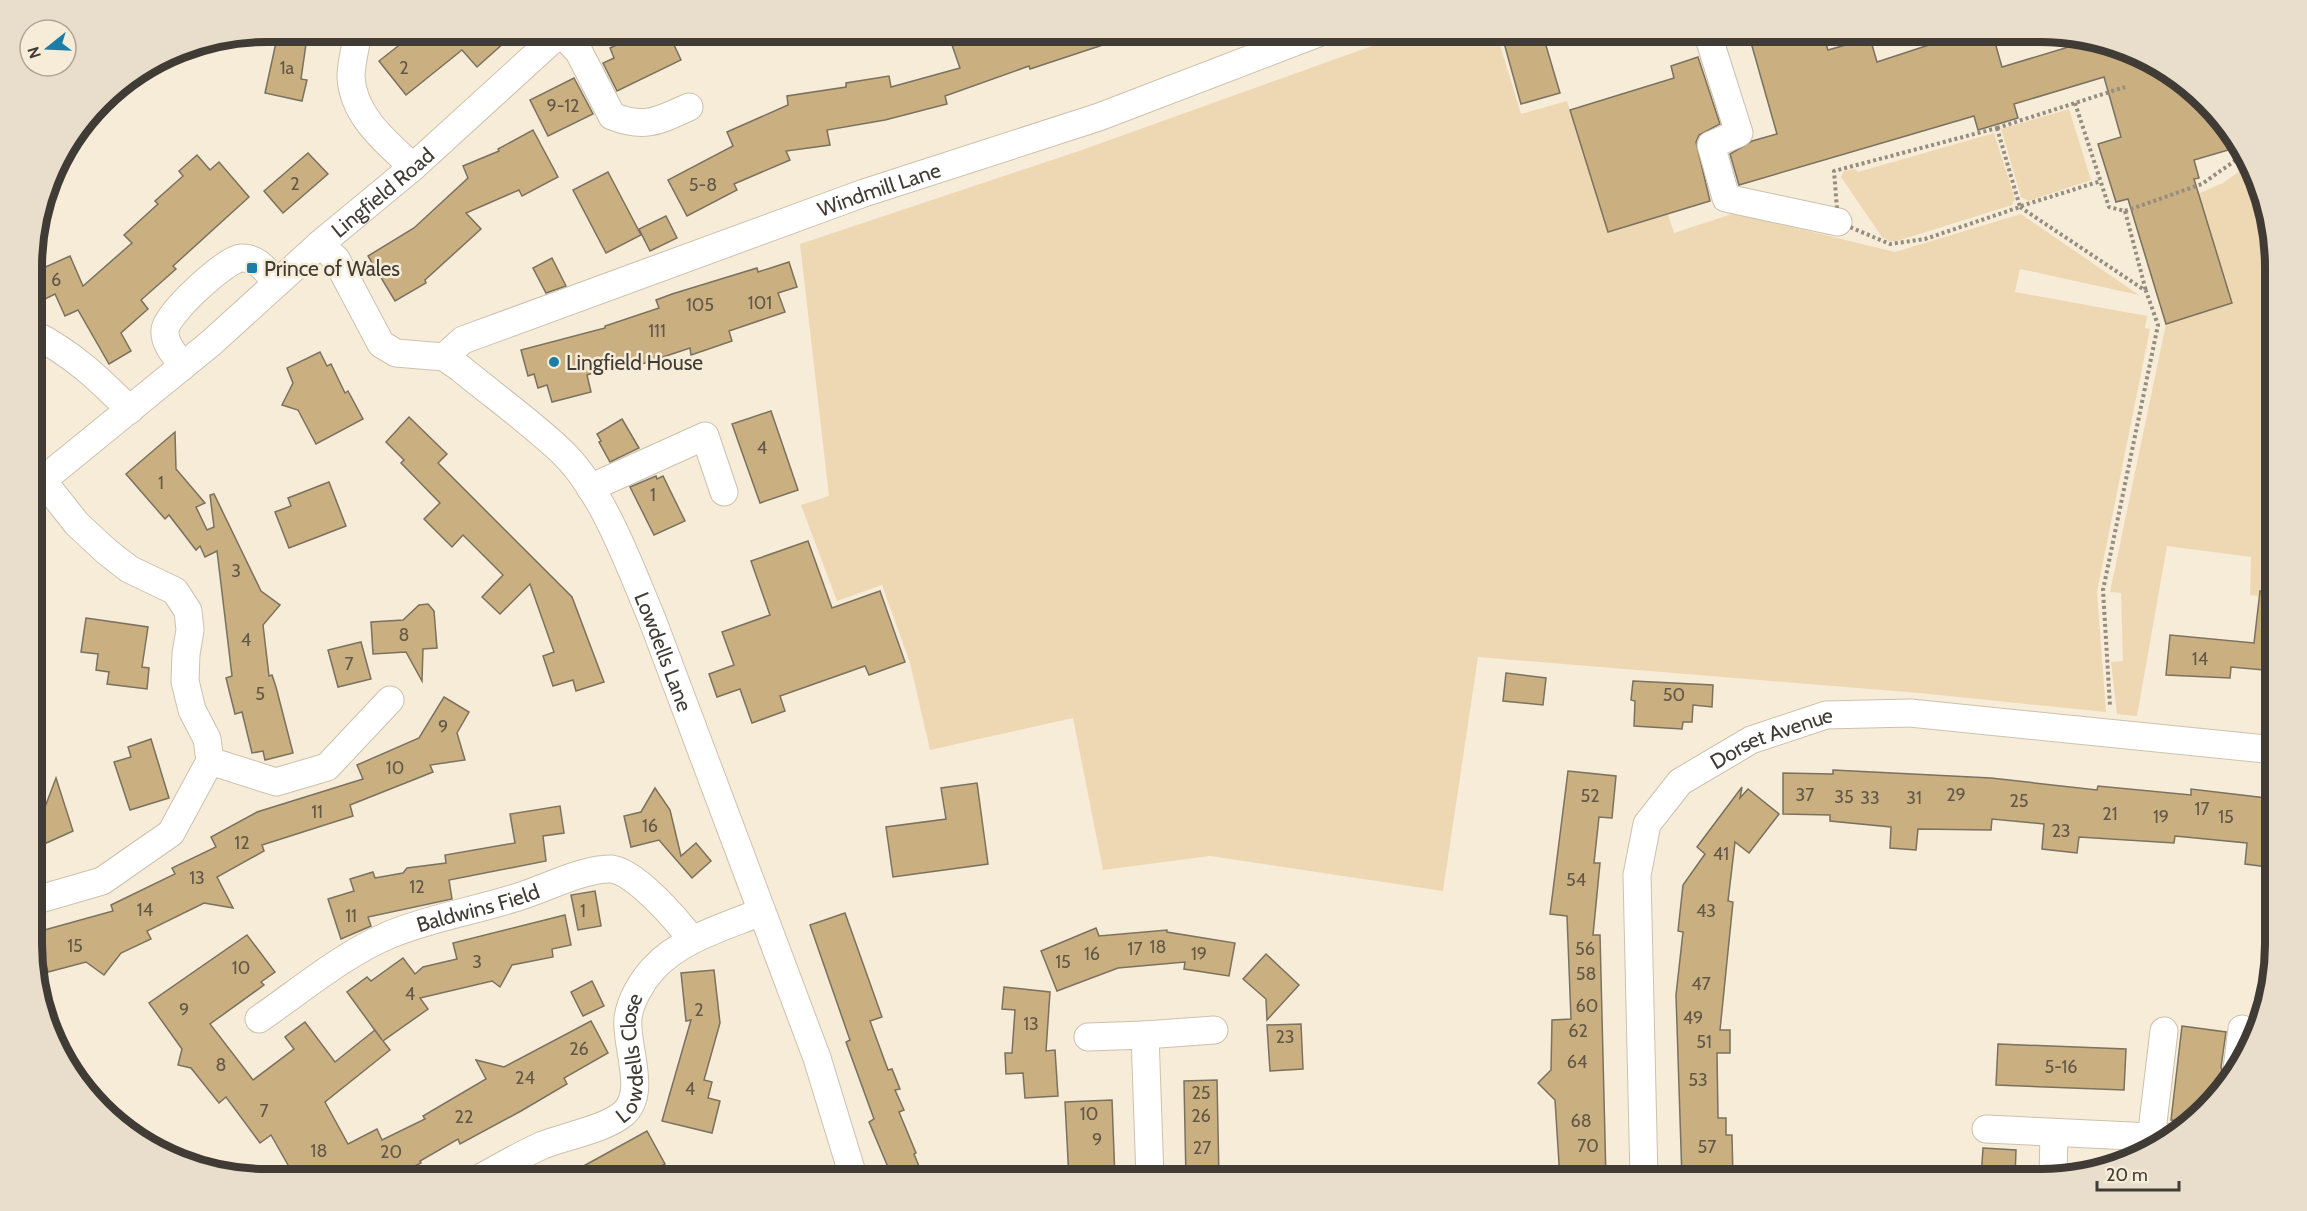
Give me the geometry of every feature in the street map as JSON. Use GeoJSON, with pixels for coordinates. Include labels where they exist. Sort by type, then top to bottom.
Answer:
{"type":"FeatureCollection","features":[{"type":"Feature","properties":{"kind":"street"},"geometry":{"type":"LineString","coordinates":[[356,42],[351,78],[365,118],[381,138],[413,166]]}},
{"type":"Feature","properties":{"kind":"street","name":"Lingfield Road"},"geometry":{"type":"LineString","coordinates":[[42,481],[183,366],[320,244],[413,166],[549,42]]}},
{"type":"Feature","properties":{"kind":"street"},"geometry":{"type":"LineString","coordinates":[[570,42],[579,52],[612,116],[629,122],[651,124],[689,107]]}},
{"type":"Feature","properties":{"kind":"street","name":"Windmill Lane"},"geometry":{"type":"LineString","coordinates":[[444,357],[463,340],[864,193],[1099,117],[1295,42]]}},
{"type":"Feature","properties":{"kind":"street"},"geometry":{"type":"LineString","coordinates":[[1710,42],[1739,133],[1711,145],[1726,198],[1838,222]]}},
{"type":"Feature","properties":{"kind":"street"},"geometry":{"type":"LineString","coordinates":[[320,244],[336,260],[381,344],[396,353],[444,357]]}},
{"type":"Feature","properties":{"kind":"street"},"geometry":{"type":"LineString","coordinates":[[183,366],[166,342],[165,328],[170,314],[231,260],[251,259],[261,264],[277,283]]}},
{"type":"Feature","properties":{"kind":"street"},"geometry":{"type":"LineString","coordinates":[[42,338],[62,348],[90,369],[130,410]]}},
{"type":"Feature","properties":{"kind":"street","name":"Lowdells Lane"},"geometry":{"type":"LineString","coordinates":[[444,357],[561,451],[590,488],[624,555],[652,618],[817,1058],[851,1169]]}},
{"type":"Feature","properties":{"kind":"street"},"geometry":{"type":"LineString","coordinates":[[590,488],[705,436],[724,492]]}},
{"type":"Feature","properties":{"kind":"street"},"geometry":{"type":"LineString","coordinates":[[42,488],[106,551],[129,569],[175,591],[188,611],[190,630],[185,681],[192,710],[207,739],[210,760],[171,833],[102,881],[42,898]]}},
{"type":"Feature","properties":{"kind":"street"},"geometry":{"type":"LineString","coordinates":[[210,760],[276,782],[327,767],[390,700]]}},
{"type":"Feature","properties":{"kind":"street","name":"Dorset Avenue"},"geometry":{"type":"LineString","coordinates":[[1644,1169],[1637,875],[1647,824],[1680,782],[1751,740],[1826,715],[1910,713],[2265,749]]}},
{"type":"Feature","properties":{"kind":"street","name":"Baldwins Field"},"geometry":{"type":"LineString","coordinates":[[259,1019],[349,957],[388,936],[428,922],[485,908],[592,871],[613,869],[636,882],[662,903],[692,940]]}},
{"type":"Feature","properties":{"kind":"street","name":"Lowdells Close"},"geometry":{"type":"LineString","coordinates":[[497,1169],[541,1146],[606,1123],[624,1113],[634,1097],[636,1076],[627,1034],[628,1015],[636,994],[653,969],[692,940],[761,912]]}},
{"type":"Feature","properties":{"kind":"street"},"geometry":{"type":"LineString","coordinates":[[2240,1047],[2242,1029]]}},
{"type":"Feature","properties":{"kind":"street"},"geometry":{"type":"LineString","coordinates":[[1088,1037],[1214,1030]]}},
{"type":"Feature","properties":{"kind":"street"},"geometry":{"type":"LineString","coordinates":[[2162,1133],[2164,1031]]}},
{"type":"Feature","properties":{"kind":"street"},"geometry":{"type":"LineString","coordinates":[[1145,1035],[1150,1169]]}},
{"type":"Feature","properties":{"kind":"street"},"geometry":{"type":"LineString","coordinates":[[1986,1128],[2154,1138]]}},
{"type":"Feature","properties":{"kind":"street"},"geometry":{"type":"LineString","coordinates":[[2053,1169],[2054,1133]]}},
{"type":"Feature","properties":{"kind":"path"},"geometry":{"type":"LineString","coordinates":[[2101,181],[1924,239],[1890,244],[1838,222],[1834,171],[1997,128],[2125,87]]}},
{"type":"Feature","properties":{"kind":"path"},"geometry":{"type":"LineString","coordinates":[[2075,103],[2109,207],[2125,211],[2202,184],[2237,159]]}},
{"type":"Feature","properties":{"kind":"path"},"geometry":{"type":"LineString","coordinates":[[1997,128],[2020,207],[2146,291]]}},
{"type":"Feature","properties":{"kind":"path"},"geometry":{"type":"LineString","coordinates":[[2112,733],[2103,590],[2158,325],[2146,291],[2125,211]]}},
{"type":"Feature","properties":{"kind":"shaded area"},"geometry":{"type":"Polygon","coordinates":[[[1383,42],[1499,42],[1521,114],[1567,101],[1608,232],[1668,214],[1674,233],[1735,213],[1895,252],[2021,214],[2139,295],[2020,269],[2015,292],[2147,316],[2145,328],[2150,329],[2097,592],[2106,712],[1919,693],[1478,657],[1443,891],[1210,856],[1103,870],[1073,718],[930,750],[910,663],[882,585],[837,601],[801,505],[829,496],[800,244],[1079,151],[1383,42]]]}},
{"type":"Feature","properties":{"kind":"shaded area"},"geometry":{"type":"Polygon","coordinates":[[[2069,109],[2091,180],[2028,201],[2021,197],[2001,129],[2069,109]]]}},
{"type":"Feature","properties":{"kind":"shaded area"},"geometry":{"type":"Polygon","coordinates":[[[1994,133],[2015,199],[2012,205],[1897,241],[1889,241],[1882,237],[1841,177],[1844,171],[1855,169],[1858,172],[1994,133]]]}},
{"type":"Feature","properties":{"kind":"shaded area"},"geometry":{"type":"Polygon","coordinates":[[[2243,169],[2261,223],[2265,253],[2265,597],[2250,595],[2251,557],[2167,546],[2137,716],[2117,714],[2111,662],[2123,661],[2121,593],[2110,592],[2166,324],[2232,303],[2202,208],[2136,228],[2136,221],[2223,183],[2243,169]]]}},
{"type":"Feature","properties":{"kind":"building"},"geometry":{"type":"Polygon","coordinates":[[[276,42],[306,44],[301,79],[307,80],[302,101],[265,93],[276,42]]]}},
{"type":"Feature","properties":{"kind":"building"},"geometry":{"type":"Polygon","coordinates":[[[403,42],[505,42],[477,67],[462,50],[406,95],[379,61],[403,42]]]}},
{"type":"Feature","properties":{"kind":"building"},"geometry":{"type":"Polygon","coordinates":[[[623,42],[673,42],[681,60],[617,91],[603,63],[614,58],[610,48],[623,42]]]}},
{"type":"Feature","properties":{"kind":"building"},"geometry":{"type":"Polygon","coordinates":[[[961,42],[1112,42],[1030,69],[1029,66],[945,96],[947,104],[885,120],[827,130],[830,145],[786,151],[790,160],[734,184],[737,190],[687,216],[668,180],[733,146],[727,132],[788,105],[787,96],[846,87],[846,83],[889,76],[891,87],[960,68],[952,45],[961,42]]]}},
{"type":"Feature","properties":{"kind":"building"},"geometry":{"type":"Polygon","coordinates":[[[1504,42],[1545,42],[1560,93],[1521,104],[1504,42]]]}},
{"type":"Feature","properties":{"kind":"building"},"geometry":{"type":"Polygon","coordinates":[[[1751,42],[1825,42],[1828,50],[1856,42],[1871,42],[1877,62],[1938,42],[1995,42],[2002,67],[2075,45],[2126,59],[2165,80],[2188,98],[2209,119],[2231,149],[2194,160],[2199,178],[2194,179],[2232,303],[2166,324],[2128,199],[2116,202],[2098,144],[2121,137],[2104,77],[2014,104],[2018,118],[1978,130],[1974,116],[1739,185],[1730,154],[1752,141],[1777,134],[1751,42]]]}},
{"type":"Feature","properties":{"kind":"building"},"geometry":{"type":"Polygon","coordinates":[[[1698,57],[1720,124],[1699,135],[1696,142],[1710,201],[1608,232],[1570,110],[1674,78],[1671,66],[1698,57]]]}},
{"type":"Feature","properties":{"kind":"building"},"geometry":{"type":"Polygon","coordinates":[[[574,78],[593,114],[548,136],[530,100],[574,78]]]}},
{"type":"Feature","properties":{"kind":"building"},"geometry":{"type":"Polygon","coordinates":[[[533,130],[558,177],[522,196],[519,190],[466,213],[481,229],[425,280],[426,283],[395,301],[368,256],[414,228],[468,178],[463,166],[499,151],[498,149],[533,130]]]}},
{"type":"Feature","properties":{"kind":"building"},"geometry":{"type":"Polygon","coordinates":[[[308,153],[328,174],[283,213],[264,191],[308,153]]]}},
{"type":"Feature","properties":{"kind":"building"},"geometry":{"type":"Polygon","coordinates":[[[197,155],[210,170],[219,162],[249,197],[173,266],[176,269],[141,300],[148,309],[121,333],[131,351],[109,364],[78,310],[65,316],[55,294],[42,300],[42,269],[70,256],[83,286],[132,243],[124,235],[158,204],[155,201],[183,176],[179,171],[197,155]]]}},
{"type":"Feature","properties":{"kind":"building"},"geometry":{"type":"Polygon","coordinates":[[[608,172],[641,235],[606,253],[573,190],[608,172]]]}},
{"type":"Feature","properties":{"kind":"building"},"geometry":{"type":"Polygon","coordinates":[[[666,216],[677,238],[650,251],[639,229],[666,216]]]}},
{"type":"Feature","properties":{"kind":"building"},"geometry":{"type":"Polygon","coordinates":[[[552,258],[566,286],[546,293],[533,268],[552,258]]]}},
{"type":"Feature","properties":{"kind":"building"},"geometry":{"type":"Polygon","coordinates":[[[789,262],[797,287],[778,293],[785,312],[729,331],[732,341],[691,355],[690,348],[639,365],[637,358],[587,375],[591,392],[552,402],[547,385],[538,388],[534,374],[528,376],[521,350],[605,328],[605,326],[659,308],[656,300],[672,294],[757,268],[758,272],[789,262]]]}},
{"type":"Feature","properties":{"kind":"building"},"geometry":{"type":"Polygon","coordinates":[[[320,352],[327,366],[331,364],[345,393],[348,391],[363,419],[316,444],[298,410],[282,405],[293,383],[287,368],[320,352]]]}},
{"type":"Feature","properties":{"kind":"building"},"geometry":{"type":"Polygon","coordinates":[[[771,411],[798,490],[760,503],[732,424],[771,411]]]}},
{"type":"Feature","properties":{"kind":"building"},"geometry":{"type":"Polygon","coordinates":[[[409,417],[447,454],[438,463],[572,597],[604,682],[576,691],[573,680],[553,686],[543,656],[554,652],[530,584],[500,614],[482,597],[503,575],[463,535],[452,547],[424,519],[440,503],[401,463],[404,460],[386,442],[409,417]]]}},
{"type":"Feature","properties":{"kind":"building"},"geometry":{"type":"Polygon","coordinates":[[[622,419],[639,448],[610,462],[597,434],[622,419]]]}},
{"type":"Feature","properties":{"kind":"building"},"geometry":{"type":"Polygon","coordinates":[[[175,432],[176,469],[205,503],[196,507],[207,530],[214,527],[210,495],[214,494],[261,591],[280,605],[263,625],[269,676],[272,675],[276,687],[293,753],[265,760],[263,751],[252,753],[242,712],[235,714],[226,678],[232,676],[217,551],[205,557],[200,546],[196,550],[169,515],[165,519],[126,474],[175,432]]]}},
{"type":"Feature","properties":{"kind":"building"},"geometry":{"type":"Polygon","coordinates":[[[656,476],[657,479],[663,476],[685,521],[654,535],[630,487],[656,476]]]}},
{"type":"Feature","properties":{"kind":"building"},"geometry":{"type":"Polygon","coordinates":[[[329,482],[346,526],[289,548],[275,512],[291,506],[288,498],[329,482]]]}},
{"type":"Feature","properties":{"kind":"building"},"geometry":{"type":"Polygon","coordinates":[[[808,541],[832,608],[880,591],[905,662],[869,675],[865,666],[780,696],[785,711],[752,723],[740,689],[717,697],[709,674],[734,665],[722,632],[770,615],[751,561],[808,541]]]}},
{"type":"Feature","properties":{"kind":"building"},"geometry":{"type":"Polygon","coordinates":[[[2260,591],[2265,591],[2265,670],[2231,667],[2230,678],[2166,675],[2170,635],[2254,643],[2260,591]]]}},
{"type":"Feature","properties":{"kind":"building"},"geometry":{"type":"Polygon","coordinates":[[[428,604],[434,611],[437,648],[423,649],[422,681],[406,652],[373,654],[371,622],[403,620],[419,605],[428,604]]]}},
{"type":"Feature","properties":{"kind":"building"},"geometry":{"type":"Polygon","coordinates":[[[86,618],[148,627],[142,667],[149,668],[147,689],[107,684],[109,672],[96,670],[98,654],[81,652],[86,618]]]}},
{"type":"Feature","properties":{"kind":"building"},"geometry":{"type":"Polygon","coordinates":[[[361,642],[371,679],[338,687],[328,650],[361,642]]]}},
{"type":"Feature","properties":{"kind":"building"},"geometry":{"type":"Polygon","coordinates":[[[1506,673],[1546,678],[1543,705],[1503,701],[1506,673]]]}},
{"type":"Feature","properties":{"kind":"building"},"geometry":{"type":"Polygon","coordinates":[[[1633,681],[1713,685],[1712,707],[1693,705],[1692,722],[1683,722],[1682,729],[1634,726],[1635,701],[1631,700],[1633,681]]]}},
{"type":"Feature","properties":{"kind":"building"},"geometry":{"type":"Polygon","coordinates":[[[444,697],[469,712],[457,733],[465,760],[430,765],[433,772],[350,805],[353,816],[262,845],[264,851],[217,877],[233,908],[204,903],[147,931],[151,939],[121,953],[104,975],[86,962],[48,972],[42,950],[42,931],[113,911],[111,905],[175,874],[172,868],[216,847],[211,837],[257,812],[363,779],[357,765],[419,738],[444,697]]]}},
{"type":"Feature","properties":{"kind":"building"},"geometry":{"type":"Polygon","coordinates":[[[151,739],[169,798],[130,810],[114,762],[131,757],[128,747],[151,739]]]}},
{"type":"Feature","properties":{"kind":"building"},"geometry":{"type":"Polygon","coordinates":[[[1833,770],[1991,778],[2097,790],[2098,786],[2191,795],[2191,789],[2265,798],[2265,867],[2245,864],[2247,843],[2175,836],[2174,843],[2079,837],[2077,853],[2042,849],[2044,824],[1992,819],[1991,830],[1918,829],[1916,850],[1890,848],[1891,827],[1830,821],[1830,815],[1783,814],[1783,773],[1833,774],[1833,770]]]}},
{"type":"Feature","properties":{"kind":"building"},"geometry":{"type":"Polygon","coordinates":[[[1568,771],[1616,776],[1612,818],[1599,817],[1594,863],[1600,863],[1593,935],[1600,935],[1606,1169],[1559,1169],[1555,1100],[1538,1083],[1551,1070],[1552,1020],[1571,1019],[1567,916],[1550,914],[1568,771]]]}},
{"type":"Feature","properties":{"kind":"building"},"geometry":{"type":"Polygon","coordinates":[[[56,778],[73,831],[42,845],[42,808],[45,807],[56,778]]]}},
{"type":"Feature","properties":{"kind":"building"},"geometry":{"type":"Polygon","coordinates":[[[977,783],[988,864],[893,877],[886,827],[946,819],[941,788],[977,783]]]}},
{"type":"Feature","properties":{"kind":"building"},"geometry":{"type":"Polygon","coordinates":[[[1742,787],[1740,798],[1748,789],[1779,814],[1749,853],[1735,842],[1728,901],[1733,902],[1720,1030],[1730,1030],[1730,1053],[1717,1053],[1718,1118],[1726,1118],[1726,1135],[1732,1135],[1733,1169],[1682,1169],[1676,995],[1683,932],[1678,931],[1683,885],[1705,854],[1697,847],[1742,787]]]}},
{"type":"Feature","properties":{"kind":"building"},"geometry":{"type":"Polygon","coordinates":[[[655,788],[670,810],[681,856],[696,843],[711,861],[692,878],[659,840],[631,847],[624,816],[641,812],[655,788]]]}},
{"type":"Feature","properties":{"kind":"building"},"geometry":{"type":"Polygon","coordinates":[[[560,806],[564,833],[543,836],[546,861],[449,880],[452,899],[368,917],[371,926],[341,939],[328,899],[354,891],[350,879],[373,872],[375,878],[403,873],[407,868],[446,863],[445,855],[515,843],[510,814],[560,806]]]}},
{"type":"Feature","properties":{"kind":"building"},"geometry":{"type":"Polygon","coordinates":[[[595,891],[601,926],[578,930],[571,895],[595,891]]]}},
{"type":"Feature","properties":{"kind":"building"},"geometry":{"type":"Polygon","coordinates":[[[845,913],[882,1017],[870,1021],[888,1070],[892,1069],[900,1089],[895,1090],[904,1110],[899,1112],[920,1169],[889,1169],[869,1122],[874,1119],[846,1042],[850,1040],[810,925],[845,913]]]}},
{"type":"Feature","properties":{"kind":"building"},"geometry":{"type":"Polygon","coordinates":[[[565,915],[571,945],[552,949],[553,957],[512,965],[500,987],[492,981],[420,998],[428,1009],[383,1041],[390,1050],[325,1102],[348,1144],[377,1129],[382,1140],[425,1119],[423,1116],[486,1079],[476,1060],[504,1067],[591,1021],[608,1053],[564,1078],[567,1084],[521,1111],[460,1144],[458,1139],[409,1169],[290,1169],[271,1135],[260,1143],[226,1097],[219,1103],[191,1068],[178,1065],[182,1049],[149,1003],[247,935],[275,972],[261,982],[264,985],[210,1024],[253,1080],[294,1049],[285,1037],[305,1022],[335,1062],[375,1030],[347,992],[367,977],[371,981],[403,958],[415,974],[423,967],[457,959],[453,943],[565,915]]]}},
{"type":"Feature","properties":{"kind":"building"},"geometry":{"type":"Polygon","coordinates":[[[1096,928],[1099,936],[1167,930],[1167,932],[1235,943],[1229,976],[1184,969],[1185,962],[1118,968],[1057,991],[1041,951],[1096,928]]]}},
{"type":"Feature","properties":{"kind":"building"},"geometry":{"type":"Polygon","coordinates":[[[1266,954],[1299,985],[1267,1020],[1266,999],[1243,979],[1266,954]]]}},
{"type":"Feature","properties":{"kind":"building"},"geometry":{"type":"Polygon","coordinates":[[[714,970],[720,1023],[704,1080],[712,1082],[708,1098],[720,1101],[712,1133],[662,1121],[691,1020],[686,1021],[681,973],[714,970]]]}},
{"type":"Feature","properties":{"kind":"building"},"geometry":{"type":"Polygon","coordinates":[[[592,981],[604,1006],[583,1016],[571,992],[592,981]]]}},
{"type":"Feature","properties":{"kind":"building"},"geometry":{"type":"Polygon","coordinates":[[[1004,987],[1050,992],[1046,1051],[1055,1050],[1058,1096],[1025,1098],[1023,1073],[1006,1074],[1005,1053],[1012,1053],[1015,1010],[1002,1009],[1004,987]]]}},
{"type":"Feature","properties":{"kind":"building"},"geometry":{"type":"Polygon","coordinates":[[[1301,1024],[1303,1069],[1270,1071],[1267,1025],[1301,1024]]]}},
{"type":"Feature","properties":{"kind":"building"},"geometry":{"type":"Polygon","coordinates":[[[2182,1026],[2226,1032],[2221,1067],[2223,1074],[2188,1113],[2179,1121],[2171,1120],[2182,1026]]]}},
{"type":"Feature","properties":{"kind":"building"},"geometry":{"type":"Polygon","coordinates":[[[1998,1044],[2126,1049],[2124,1090],[1996,1085],[1998,1044]]]}},
{"type":"Feature","properties":{"kind":"building"},"geometry":{"type":"Polygon","coordinates":[[[1217,1080],[1219,1169],[1186,1169],[1184,1081],[1217,1080]]]}},
{"type":"Feature","properties":{"kind":"building"},"geometry":{"type":"Polygon","coordinates":[[[1112,1100],[1115,1169],[1068,1169],[1065,1102],[1112,1100]]]}},
{"type":"Feature","properties":{"kind":"building"},"geometry":{"type":"Polygon","coordinates":[[[647,1131],[665,1164],[656,1169],[578,1169],[647,1131]]]}},
{"type":"Feature","properties":{"kind":"building"},"geometry":{"type":"Polygon","coordinates":[[[1983,1148],[2016,1150],[2015,1169],[1982,1169],[1983,1148]]]}},
{"type":"Feature","properties":{"kind":"place","name":"Prince of Wales"},"geometry":{"type":"Point","coordinates":[252,268]}},
{"type":"Feature","properties":{"kind":"place","name":"Lingfield House"},"geometry":{"type":"Point","coordinates":[554,362]}}]}
